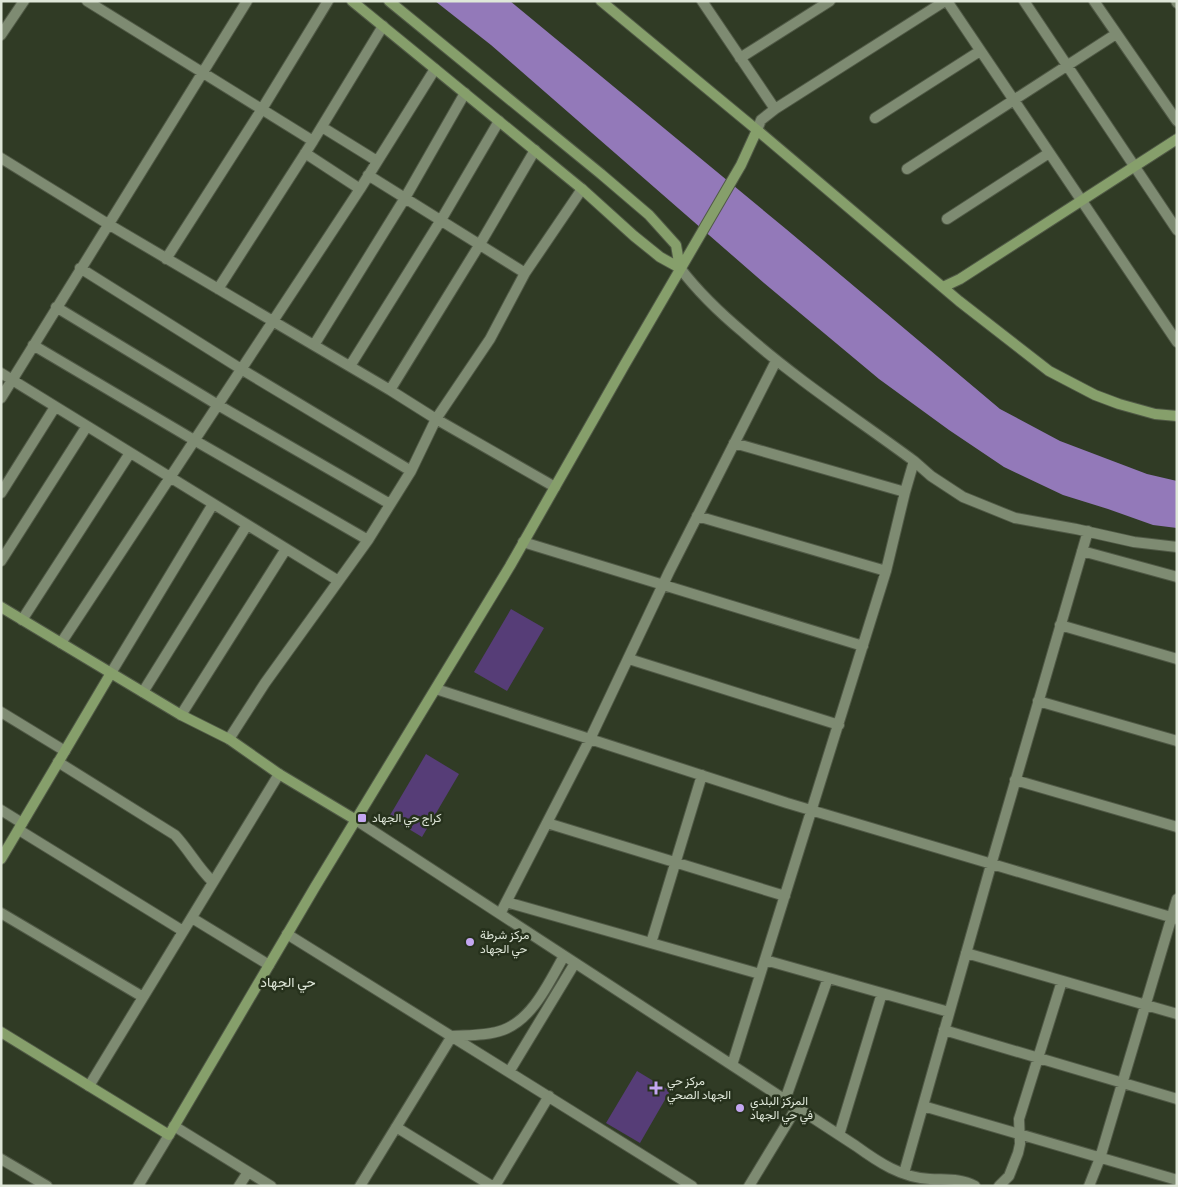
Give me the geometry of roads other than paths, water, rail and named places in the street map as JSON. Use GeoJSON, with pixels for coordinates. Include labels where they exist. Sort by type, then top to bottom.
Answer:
{"type":"FeatureCollection","features":[{"type":"Feature","properties":{"kind":"street"},"geometry":{"type":"LineString","coordinates":[[2,33],[24,1]]}},
{"type":"Feature","properties":{"kind":"street"},"geometry":{"type":"LineString","coordinates":[[87,1],[313,141]]}},
{"type":"Feature","properties":{"kind":"street"},"geometry":{"type":"LineString","coordinates":[[1,398],[80,268],[204,74],[247,1]]}},
{"type":"Feature","properties":{"kind":"street"},"geometry":{"type":"LineString","coordinates":[[166,258],[262,109],[328,1]]}},
{"type":"Feature","properties":{"kind":"street"},"geometry":{"type":"LineString","coordinates":[[352,1],[582,189],[634,236],[660,257],[680,268],[693,285],[718,310],[776,362],[963,498],[1015,518],[1088,531],[1134,542],[1177,547]]}},
{"type":"Feature","properties":{"kind":"street"},"geometry":{"type":"LineString","coordinates":[[390,1],[649,215],[676,245],[680,268]]}},
{"type":"Feature","properties":{"kind":"street"},"geometry":{"type":"LineString","coordinates":[[601,1],[943,287],[1048,371],[1119,404],[1155,414],[1177,416]]}},
{"type":"Feature","properties":{"kind":"street"},"geometry":{"type":"LineString","coordinates":[[740,58],[830,1]]}},
{"type":"Feature","properties":{"kind":"street"},"geometry":{"type":"LineString","coordinates":[[138,1186],[524,542],[741,165],[761,120],[774,109],[946,1],[1177,342]]}},
{"type":"Feature","properties":{"kind":"street"},"geometry":{"type":"LineString","coordinates":[[1024,1],[1177,230]]}},
{"type":"Feature","properties":{"kind":"street"},"geometry":{"type":"LineString","coordinates":[[1094,1],[1177,121]]}},
{"type":"Feature","properties":{"kind":"street"},"geometry":{"type":"LineString","coordinates":[[707,3],[774,109]]}},
{"type":"Feature","properties":{"kind":"street"},"geometry":{"type":"LineString","coordinates":[[218,289],[322,127],[383,26]]}},
{"type":"Feature","properties":{"kind":"street"},"geometry":{"type":"LineString","coordinates":[[907,170],[1116,34]]}},
{"type":"Feature","properties":{"kind":"street"},"geometry":{"type":"LineString","coordinates":[[875,118],[980,51]]}},
{"type":"Feature","properties":{"kind":"street"},"geometry":{"type":"LineString","coordinates":[[61,643],[377,162],[435,69]]}},
{"type":"Feature","properties":{"kind":"street"},"geometry":{"type":"LineString","coordinates":[[314,345],[405,198],[465,93]]}},
{"type":"Feature","properties":{"kind":"street"},"geometry":{"type":"LineString","coordinates":[[350,366],[441,220],[499,121]]}},
{"type":"Feature","properties":{"kind":"street"},"geometry":{"type":"LineString","coordinates":[[322,127],[377,162]]}},
{"type":"Feature","properties":{"kind":"street"},"geometry":{"type":"LineString","coordinates":[[943,287],[960,279],[1177,139]]}},
{"type":"Feature","properties":{"kind":"street"},"geometry":{"type":"LineString","coordinates":[[390,390],[480,244],[535,150]]}},
{"type":"Feature","properties":{"kind":"street"},"geometry":{"type":"LineString","coordinates":[[305,153],[360,188]]}},
{"type":"Feature","properties":{"kind":"street"},"geometry":{"type":"LineString","coordinates":[[947,219],[1048,153]]}},
{"type":"Feature","properties":{"kind":"street"},"geometry":{"type":"LineString","coordinates":[[1,158],[108,224],[350,366],[436,419],[555,487]]}},
{"type":"Feature","properties":{"kind":"street"},"geometry":{"type":"LineString","coordinates":[[368,175],[525,273]]}},
{"type":"Feature","properties":{"kind":"street"},"geometry":{"type":"LineString","coordinates":[[229,739],[264,683],[337,580],[368,540],[411,471],[436,419],[490,339],[525,273],[582,189]]}},
{"type":"Feature","properties":{"kind":"street"},"geometry":{"type":"LineString","coordinates":[[80,268],[241,369],[411,471]]}},
{"type":"Feature","properties":{"kind":"street"},"geometry":{"type":"LineString","coordinates":[[56,307],[218,405],[390,504]]}},
{"type":"Feature","properties":{"kind":"street"},"geometry":{"type":"LineString","coordinates":[[33,345],[368,540]]}},
{"type":"Feature","properties":{"kind":"street"},"geometry":{"type":"LineString","coordinates":[[500,914],[590,739],[697,516],[776,362]]}},
{"type":"Feature","properties":{"kind":"street"},"geometry":{"type":"LineString","coordinates":[[1,373],[337,580]]}},
{"type":"Feature","properties":{"kind":"street"},"geometry":{"type":"LineString","coordinates":[[1,493],[55,407]]}},
{"type":"Feature","properties":{"kind":"street"},"geometry":{"type":"LineString","coordinates":[[1,561],[87,426]]}},
{"type":"Feature","properties":{"kind":"street"},"geometry":{"type":"LineString","coordinates":[[734,443],[905,492]]}},
{"type":"Feature","properties":{"kind":"street"},"geometry":{"type":"LineString","coordinates":[[22,620],[130,453]]}},
{"type":"Feature","properties":{"kind":"street"},"geometry":{"type":"LineString","coordinates":[[732,1065],[886,571],[914,461]]}},
{"type":"Feature","properties":{"kind":"street"},"geometry":{"type":"LineString","coordinates":[[1,859],[213,504]]}},
{"type":"Feature","properties":{"kind":"street"},"geometry":{"type":"LineString","coordinates":[[697,516],[886,571]]}},
{"type":"Feature","properties":{"kind":"street"},"geometry":{"type":"LineString","coordinates":[[143,692],[247,525]]}},
{"type":"Feature","properties":{"kind":"street"},"geometry":{"type":"LineString","coordinates":[[904,1173],[1015,780],[1088,531]]}},
{"type":"Feature","properties":{"kind":"street"},"geometry":{"type":"LineString","coordinates":[[524,542],[863,646]]}},
{"type":"Feature","properties":{"kind":"street"},"geometry":{"type":"LineString","coordinates":[[182,715],[286,549]]}},
{"type":"Feature","properties":{"kind":"street"},"geometry":{"type":"LineString","coordinates":[[1082,551],[1177,577]]}},
{"type":"Feature","properties":{"kind":"street"},"geometry":{"type":"LineString","coordinates":[[1,607],[182,715],[229,739],[279,774],[356,820],[797,1107],[872,1158],[892,1169],[922,1178],[955,1179],[971,1185]]}},
{"type":"Feature","properties":{"kind":"street"},"geometry":{"type":"LineString","coordinates":[[1060,625],[1177,659]]}},
{"type":"Feature","properties":{"kind":"street"},"geometry":{"type":"LineString","coordinates":[[629,659],[839,725]]}},
{"type":"Feature","properties":{"kind":"street"},"geometry":{"type":"LineString","coordinates":[[436,689],[812,811],[1174,918]]}},
{"type":"Feature","properties":{"kind":"street"},"geometry":{"type":"LineString","coordinates":[[1038,700],[1177,740]]}},
{"type":"Feature","properties":{"kind":"street"},"geometry":{"type":"LineString","coordinates":[[1,712],[65,750]]}},
{"type":"Feature","properties":{"kind":"street"},"geometry":{"type":"LineString","coordinates":[[58,762],[175,835],[188,848],[205,874],[214,882]]}},
{"type":"Feature","properties":{"kind":"street"},"geometry":{"type":"LineString","coordinates":[[89,1086],[279,774]]}},
{"type":"Feature","properties":{"kind":"street"},"geometry":{"type":"LineString","coordinates":[[651,943],[702,776]]}},
{"type":"Feature","properties":{"kind":"street"},"geometry":{"type":"LineString","coordinates":[[1015,780],[1177,827]]}},
{"type":"Feature","properties":{"kind":"street"},"geometry":{"type":"LineString","coordinates":[[1,810],[20,826],[183,932]]}},
{"type":"Feature","properties":{"kind":"street"},"geometry":{"type":"LineString","coordinates":[[547,823],[785,896]]}},
{"type":"Feature","properties":{"kind":"street"},"geometry":{"type":"LineString","coordinates":[[1089,1186],[1100,1158],[1145,1005],[1174,918],[1177,899]]}},
{"type":"Feature","properties":{"kind":"street"},"geometry":{"type":"LineString","coordinates":[[506,902],[760,974]]}},
{"type":"Feature","properties":{"kind":"street"},"geometry":{"type":"LineString","coordinates":[[1,913],[143,998]]}},
{"type":"Feature","properties":{"kind":"street"},"geometry":{"type":"LineString","coordinates":[[192,918],[269,965]]}},
{"type":"Feature","properties":{"kind":"street"},"geometry":{"type":"LineString","coordinates":[[288,934],[692,1186]]}},
{"type":"Feature","properties":{"kind":"street"},"geometry":{"type":"LineString","coordinates":[[966,953],[1177,1014]]}},
{"type":"Feature","properties":{"kind":"street"},"geometry":{"type":"LineString","coordinates":[[452,1036],[492,1034],[504,1030],[517,1022],[530,1009],[564,956]]}},
{"type":"Feature","properties":{"kind":"street"},"geometry":{"type":"LineString","coordinates":[[765,960],[949,1012]]}},
{"type":"Feature","properties":{"kind":"street"},"geometry":{"type":"LineString","coordinates":[[509,1072],[575,963]]}},
{"type":"Feature","properties":{"kind":"street"},"geometry":{"type":"LineString","coordinates":[[785,1100],[828,978]]}},
{"type":"Feature","properties":{"kind":"street"},"geometry":{"type":"LineString","coordinates":[[999,1186],[1009,1176],[1014,1166],[1020,1144],[1019,1119],[1062,981]]}},
{"type":"Feature","properties":{"kind":"street"},"geometry":{"type":"LineString","coordinates":[[839,1135],[882,993]]}},
{"type":"Feature","properties":{"kind":"street"},"geometry":{"type":"LineString","coordinates":[[944,1030],[1177,1099]]}},
{"type":"Feature","properties":{"kind":"street"},"geometry":{"type":"LineString","coordinates":[[2,1035],[89,1086],[271,1186]]}},
{"type":"Feature","properties":{"kind":"street"},"geometry":{"type":"LineString","coordinates":[[360,1186],[452,1036]]}},
{"type":"Feature","properties":{"kind":"street"},"geometry":{"type":"LineString","coordinates":[[396,1127],[493,1186],[549,1096]]}},
{"type":"Feature","properties":{"kind":"street"},"geometry":{"type":"LineString","coordinates":[[923,1106],[1177,1180]]}},
{"type":"Feature","properties":{"kind":"street"},"geometry":{"type":"LineString","coordinates":[[749,1186],[797,1107]]}},
{"type":"Feature","properties":{"kind":"street"},"geometry":{"type":"LineString","coordinates":[[1,1159],[46,1186]]}},
{"type":"Feature","properties":{"kind":"street"},"geometry":{"type":"LineString","coordinates":[[239,1186],[248,1172]]}},
{"type":"Feature","properties":{"kind":"place","name":"كراج حي الجهاد"},"geometry":{"type":"Point","coordinates":[362,818]}},
{"type":"Feature","properties":{"kind":"place","name":"مركز شرطة حي الجهاد"},"geometry":{"type":"Point","coordinates":[470,942]}},
{"type":"Feature","properties":{"kind":"place","name":"مركز حي الجهاد الصحي"},"geometry":{"type":"Point","coordinates":[656,1088]}},
{"type":"Feature","properties":{"kind":"place","name":"المركز البلدي في حي الجهاد"},"geometry":{"type":"Point","coordinates":[740,1108]}},
{"type":"Feature","properties":{"kind":"district","name":"حي الجهاد"},"geometry":{"type":"Point","coordinates":[288,982]}}]}
